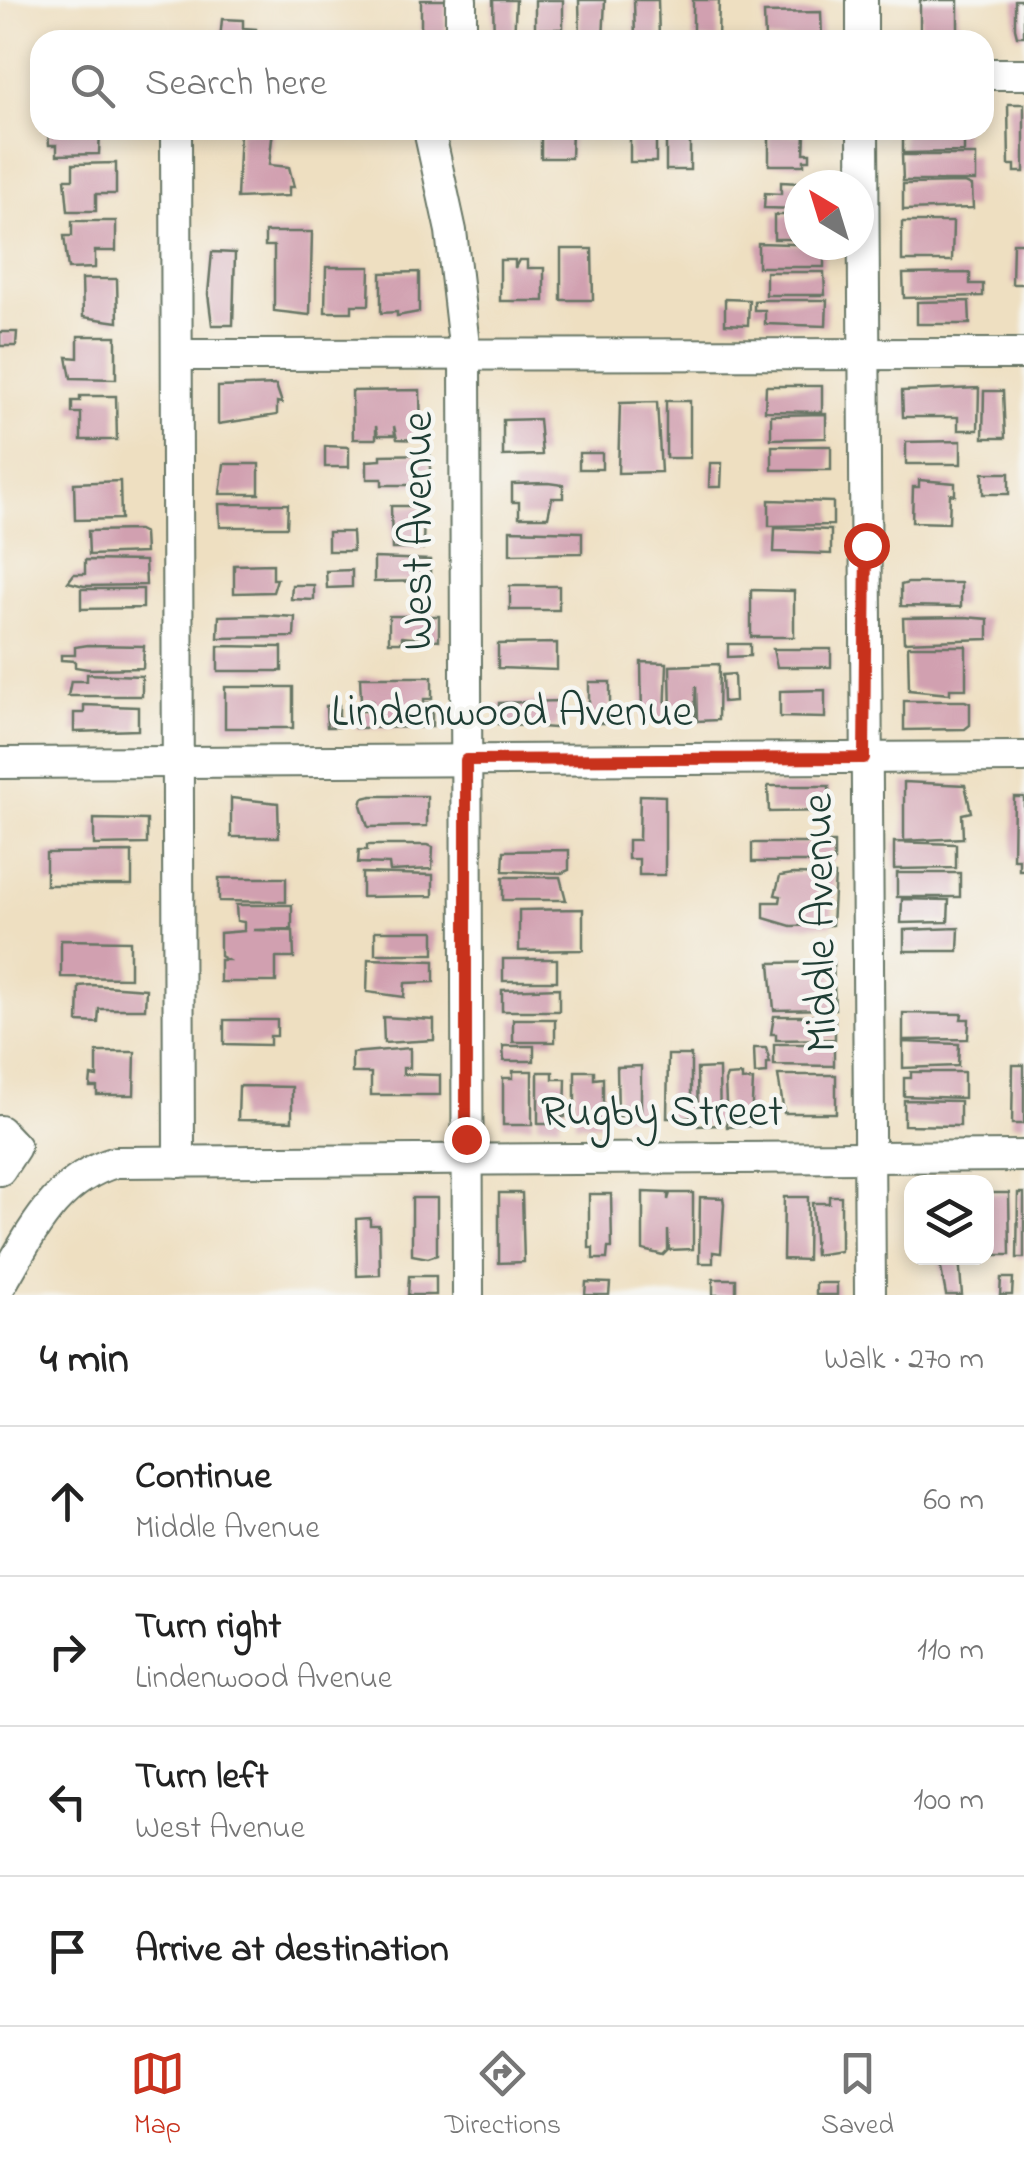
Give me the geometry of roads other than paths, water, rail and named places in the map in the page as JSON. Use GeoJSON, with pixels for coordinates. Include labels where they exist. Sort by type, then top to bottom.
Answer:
{"type":"FeatureCollection","features":[{"type":"Feature","properties":{"kind":"street"},"geometry":{"type":"LineString","coordinates":[[461,30],[462,0]]}},
{"type":"Feature","properties":{"kind":"street"},"geometry":{"type":"LineString","coordinates":[[862,0],[862,30]]}},
{"type":"Feature","properties":{"kind":"street"},"geometry":{"type":"LineString","coordinates":[[994,74],[1024,74]]}},
{"type":"Feature","properties":{"kind":"street"},"geometry":{"type":"LineString","coordinates":[[176,140],[179,1162]]}},
{"type":"Feature","properties":{"kind":"street","name":"West Avenue"},"geometry":{"type":"LineString","coordinates":[[431,140],[451,231],[464,354],[468,1295]]}},
{"type":"Feature","properties":{"kind":"street","name":"Middle Avenue"},"geometry":{"type":"LineString","coordinates":[[863,140],[870,1295]]}},
{"type":"Feature","properties":{"kind":"street"},"geometry":{"type":"LineString","coordinates":[[177,355],[1024,354]]}},
{"type":"Feature","properties":{"kind":"street","name":"Lindenwood Avenue"},"geometry":{"type":"LineString","coordinates":[[0,763],[1024,757]]}},
{"type":"Feature","properties":{"kind":"street"},"geometry":{"type":"LineString","coordinates":[[0,1131],[16,1147],[0,1170]]}},
{"type":"Feature","properties":{"kind":"street","name":"Rugby Street"},"geometry":{"type":"LineString","coordinates":[[0,1286],[56,1196],[74,1179],[116,1162],[1024,1156]]}}]}
